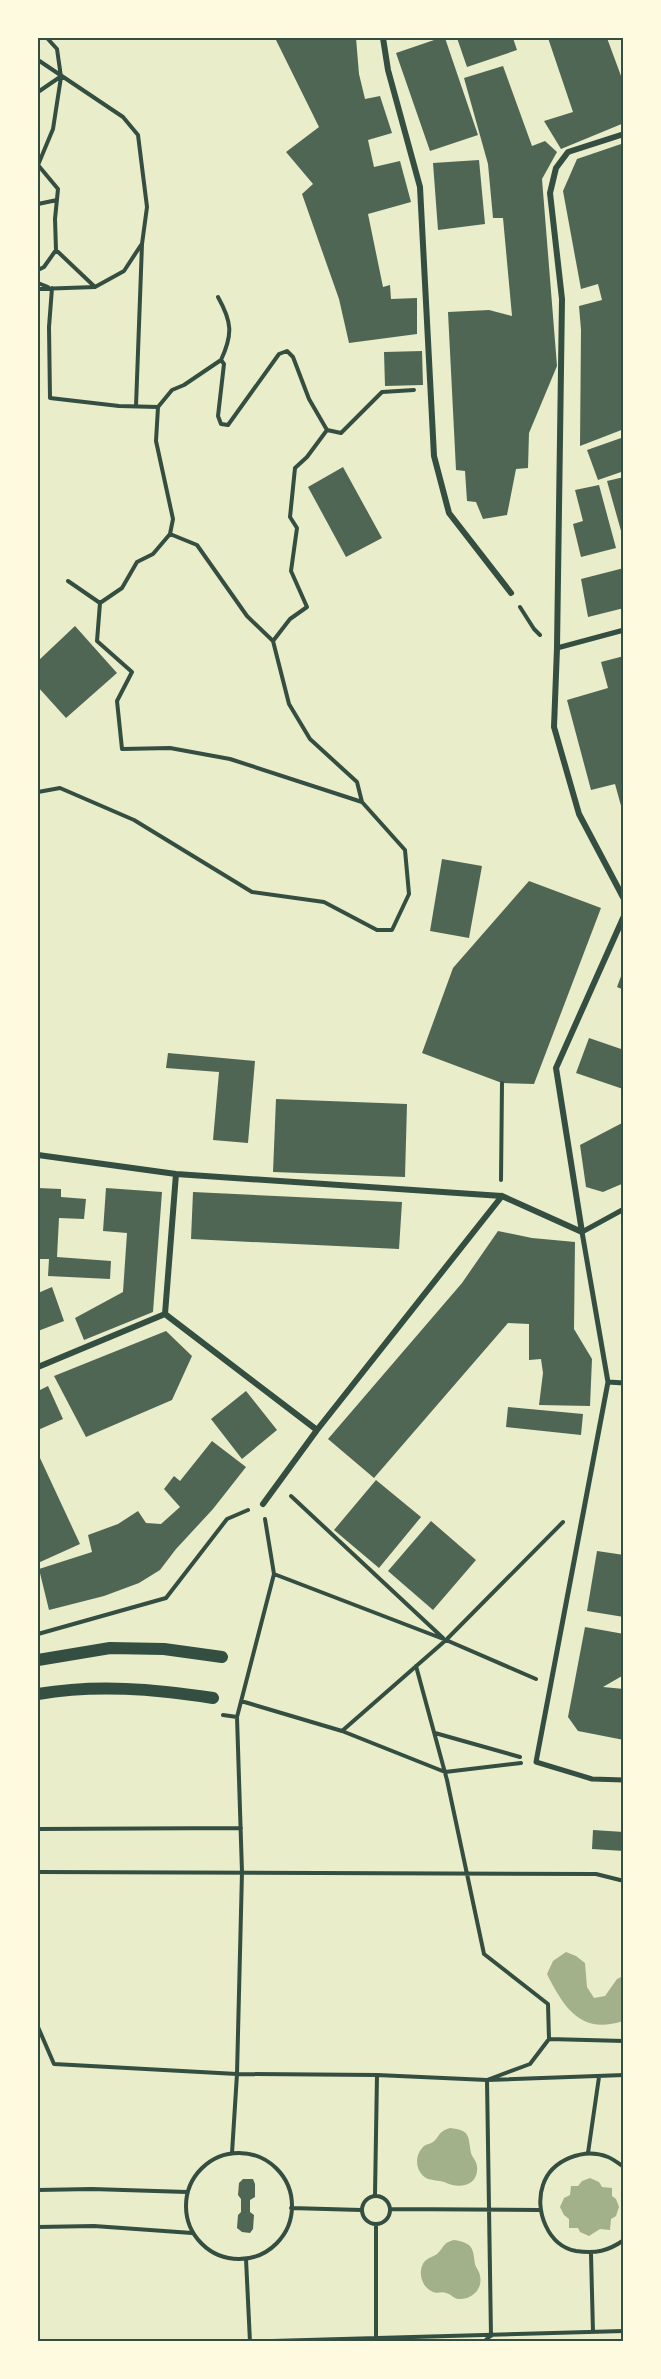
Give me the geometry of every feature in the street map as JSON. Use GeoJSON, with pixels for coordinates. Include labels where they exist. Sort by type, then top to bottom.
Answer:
{"type":"FeatureCollection","features":[{"type":"Feature","properties":{"kind":"main road"},"geometry":{"type":"LineString","coordinates":[[38,1660],[110,1648],[164,1649],[222,1657]]}},
{"type":"Feature","properties":{"kind":"main road"},"geometry":{"type":"LineString","coordinates":[[38,1694],[110,1688],[157,1689],[213,1698]]}},
{"type":"Feature","properties":{"kind":"street"},"geometry":{"type":"LineString","coordinates":[[383,38],[388,70],[420,187],[434,456],[449,513],[511,593]]}},
{"type":"Feature","properties":{"kind":"street"},"geometry":{"type":"LineString","coordinates":[[624,134],[568,152],[556,168],[550,193],[562,299],[554,727],[579,814],[624,899]]}},
{"type":"Feature","properties":{"kind":"street"},"geometry":{"type":"LineString","coordinates":[[557,648],[624,630]]}},
{"type":"Feature","properties":{"kind":"street"},"geometry":{"type":"LineString","coordinates":[[624,916],[556,1068],[608,1382],[536,1762],[592,1779],[624,1780]]}},
{"type":"Feature","properties":{"kind":"street"},"geometry":{"type":"LineString","coordinates":[[38,1155],[176,1174],[502,1196],[582,1233]]}},
{"type":"Feature","properties":{"kind":"street"},"geometry":{"type":"LineString","coordinates":[[165,1314],[176,1174]]}},
{"type":"Feature","properties":{"kind":"street"},"geometry":{"type":"LineString","coordinates":[[263,1504],[317,1430],[502,1196]]}},
{"type":"Feature","properties":{"kind":"street"},"geometry":{"type":"LineString","coordinates":[[582,1233],[624,1209]]}},
{"type":"Feature","properties":{"kind":"street"},"geometry":{"type":"LineString","coordinates":[[165,1314],[317,1430]]}},
{"type":"Feature","properties":{"kind":"street"},"geometry":{"type":"LineString","coordinates":[[38,1367],[165,1314]]}},
{"type":"Feature","properties":{"kind":"street"},"geometry":{"type":"LineString","coordinates":[[608,1382],[624,1383]]}},
{"type":"Feature","properties":{"kind":"path"},"geometry":{"type":"LineString","coordinates":[[38,270],[44,267],[56,250],[58,189],[38,165],[53,129],[61,77],[57,49],[47,38]]}},
{"type":"Feature","properties":{"kind":"path"},"geometry":{"type":"LineString","coordinates":[[38,60],[123,117],[138,135],[147,207],[142,244],[136,405]]}},
{"type":"Feature","properties":{"kind":"path"},"geometry":{"type":"LineString","coordinates":[[38,92],[61,77]]}},
{"type":"Feature","properties":{"kind":"path"},"geometry":{"type":"LineString","coordinates":[[38,204],[57,200]]}},
{"type":"Feature","properties":{"kind":"path"},"geometry":{"type":"LineString","coordinates":[[38,289],[95,287],[124,271],[142,244]]}},
{"type":"Feature","properties":{"kind":"path"},"geometry":{"type":"LineString","coordinates":[[56,250],[95,287]]}},
{"type":"Feature","properties":{"kind":"path"},"geometry":{"type":"LineString","coordinates":[[38,283],[52,288]]}},
{"type":"Feature","properties":{"kind":"path"},"geometry":{"type":"LineString","coordinates":[[52,288],[49,327],[50,398],[119,406],[158,406]]}},
{"type":"Feature","properties":{"kind":"path"},"geometry":{"type":"LineString","coordinates":[[100,603],[122,588],[137,562],[153,554],[170,534],[173,519],[156,441],[158,406],[172,390],[184,385],[221,360],[229,341],[229,316],[218,297]]}},
{"type":"Feature","properties":{"kind":"path"},"geometry":{"type":"LineString","coordinates":[[221,360],[224,364],[218,416],[221,424],[228,424],[279,354],[287,351],[293,357],[309,399],[327,430],[341,433],[382,392],[414,390],[417,410],[433,407]]}},
{"type":"Feature","properties":{"kind":"path"},"geometry":{"type":"LineString","coordinates":[[273,641],[290,619],[307,607],[291,571],[297,528],[290,517],[295,468],[307,457],[327,430]]}},
{"type":"Feature","properties":{"kind":"path"},"geometry":{"type":"LineString","coordinates":[[38,792],[60,788],[134,820],[252,892],[324,902],[376,930],[392,930],[409,894],[405,850],[362,802],[357,782],[310,739],[289,704],[273,641],[247,615],[197,545],[170,534]]}},
{"type":"Feature","properties":{"kind":"path"},"geometry":{"type":"LineString","coordinates":[[68,580],[100,603]]}},
{"type":"Feature","properties":{"kind":"path"},"geometry":{"type":"LineString","coordinates":[[511,593],[534,630],[557,648]]}},
{"type":"Feature","properties":{"kind":"path"},"geometry":{"type":"LineString","coordinates":[[100,603],[98,641],[132,672],[117,701],[122,749],[170,748],[230,759],[362,802]]}},
{"type":"Feature","properties":{"kind":"path"},"geometry":{"type":"LineString","coordinates":[[502,1083],[502,1196]]}},
{"type":"Feature","properties":{"kind":"path"},"geometry":{"type":"LineString","coordinates":[[277,1483],[446,1640]]}},
{"type":"Feature","properties":{"kind":"path"},"geometry":{"type":"LineString","coordinates":[[342,1731],[446,1640],[587,1498]]}},
{"type":"Feature","properties":{"kind":"path"},"geometry":{"type":"LineString","coordinates":[[38,1634],[166,1598],[227,1519],[263,1504],[274,1574],[237,1717],[242,1872],[237,2074],[232,2153]]}},
{"type":"Feature","properties":{"kind":"path"},"geometry":{"type":"LineString","coordinates":[[274,1574],[446,1640],[550,1685]]}},
{"type":"Feature","properties":{"kind":"path"},"geometry":{"type":"LineString","coordinates":[[416,1666],[445,1772],[484,1954],[548,2004],[549,2038],[530,2064],[487,2080]]}},
{"type":"Feature","properties":{"kind":"path"},"geometry":{"type":"LineString","coordinates":[[240,1701],[342,1731],[445,1772],[536,1762]]}},
{"type":"Feature","properties":{"kind":"path"},"geometry":{"type":"LineString","coordinates":[[434,1733],[536,1762]]}},
{"type":"Feature","properties":{"kind":"path"},"geometry":{"type":"LineString","coordinates":[[38,1829],[241,1828]]}},
{"type":"Feature","properties":{"kind":"path"},"geometry":{"type":"LineString","coordinates":[[38,1872],[596,1874],[624,1881]]}},
{"type":"Feature","properties":{"kind":"path"},"geometry":{"type":"LineString","coordinates":[[38,2027],[54,2064],[237,2074],[377,2075],[487,2080],[624,2075]]}},
{"type":"Feature","properties":{"kind":"path"},"geometry":{"type":"LineString","coordinates":[[549,2038],[624,2041]]}},
{"type":"Feature","properties":{"kind":"path"},"geometry":{"type":"LineString","coordinates":[[375,2195],[377,2075]]}},
{"type":"Feature","properties":{"kind":"path"},"geometry":{"type":"LineString","coordinates":[[588,2153],[599,2077]]}},
{"type":"Feature","properties":{"kind":"path"},"geometry":{"type":"LineString","coordinates":[[487,2080],[491,2336]]}},
{"type":"Feature","properties":{"kind":"path"},"geometry":{"type":"LineString","coordinates":[[232,2153],[252,2154],[271,2163],[285,2179],[292,2199],[290,2220],[281,2238],[266,2252],[246,2259],[225,2258],[206,2248],[192,2233],[185,2213],[187,2192],[196,2174],[212,2160],[232,2153]]}},
{"type":"Feature","properties":{"kind":"path"},"geometry":{"type":"LineString","coordinates":[[624,2167],[608,2157],[588,2153],[569,2158],[553,2169],[543,2185],[540,2210],[544,2224],[555,2240],[572,2250],[591,2254],[610,2249],[624,2240]]}},
{"type":"Feature","properties":{"kind":"path"},"geometry":{"type":"LineString","coordinates":[[38,2190],[187,2192]]}},
{"type":"Feature","properties":{"kind":"path"},"geometry":{"type":"LineString","coordinates":[[375,2195],[386,2199],[390,2209],[386,2220],[376,2224],[366,2220],[361,2210],[365,2200],[375,2195]]}},
{"type":"Feature","properties":{"kind":"path"},"geometry":{"type":"LineString","coordinates":[[291,2208],[361,2210]]}},
{"type":"Feature","properties":{"kind":"path"},"geometry":{"type":"LineString","coordinates":[[390,2209],[540,2210]]}},
{"type":"Feature","properties":{"kind":"path"},"geometry":{"type":"LineString","coordinates":[[376,2224],[376,2338]]}},
{"type":"Feature","properties":{"kind":"path"},"geometry":{"type":"LineString","coordinates":[[38,2227],[94,2226],[192,2233]]}},
{"type":"Feature","properties":{"kind":"path"},"geometry":{"type":"LineString","coordinates":[[591,2254],[593,2332]]}},
{"type":"Feature","properties":{"kind":"path"},"geometry":{"type":"LineString","coordinates":[[246,2259],[250,2341]]}},
{"type":"Feature","properties":{"kind":"path"},"geometry":{"type":"LineString","coordinates":[[240,2342],[624,2331]]}},
{"type":"Feature","properties":{"kind":"path"},"geometry":{"type":"LineString","coordinates":[[484,2342],[491,2336]]}},
{"type":"Feature","properties":{"kind":"shaded area"},"geometry":{"type":"Polygon","coordinates":[[[566,1952],[585,1963],[587,1987],[594,1998],[605,1996],[617,1979],[623,1976],[623,2021],[596,2024],[585,2021],[567,2008],[547,1974],[553,1961],[566,1952]]]}},
{"type":"Feature","properties":{"kind":"shaded area"},"geometry":{"type":"Polygon","coordinates":[[[450,2128],[462,2130],[467,2135],[476,2164],[475,2178],[461,2186],[426,2178],[422,2175],[417,2163],[417,2158],[424,2146],[433,2142],[443,2131],[450,2128]]]}},
{"type":"Feature","properties":{"kind":"shaded area"},"geometry":{"type":"Polygon","coordinates":[[[590,2178],[599,2182],[602,2187],[612,2188],[612,2196],[619,2207],[616,2216],[611,2219],[610,2230],[600,2229],[589,2236],[580,2232],[578,2228],[569,2228],[569,2219],[560,2207],[564,2198],[570,2195],[571,2186],[578,2186],[582,2181],[590,2178]]]}},
{"type":"Feature","properties":{"kind":"shaded area"},"geometry":{"type":"Polygon","coordinates":[[[454,2240],[471,2247],[480,2274],[478,2290],[463,2299],[444,2292],[436,2293],[429,2290],[423,2282],[421,2273],[425,2261],[454,2240]]]}},
{"type":"Feature","properties":{"kind":"building"},"geometry":{"type":"Polygon","coordinates":[[[275,38],[323,38],[324,40],[356,38],[359,74],[365,99],[380,96],[392,133],[368,140],[374,167],[400,161],[411,202],[368,214],[383,287],[390,285],[391,299],[417,298],[417,334],[349,343],[339,299],[302,194],[313,184],[286,152],[319,127],[275,38]]]}},
{"type":"Feature","properties":{"kind":"building"},"geometry":{"type":"Polygon","coordinates":[[[445,38],[478,135],[430,151],[396,53],[445,38]]]}},
{"type":"Feature","properties":{"kind":"building"},"geometry":{"type":"Polygon","coordinates":[[[457,38],[513,38],[517,50],[467,67],[457,38]]]}},
{"type":"Feature","properties":{"kind":"building"},"geometry":{"type":"Polygon","coordinates":[[[548,38],[607,38],[624,84],[624,123],[561,149],[544,121],[573,112],[548,38]]]}},
{"type":"Feature","properties":{"kind":"building"},"geometry":{"type":"Polygon","coordinates":[[[503,66],[532,146],[545,141],[557,152],[542,179],[557,366],[529,433],[528,468],[516,469],[507,515],[483,519],[476,502],[467,501],[465,471],[456,470],[448,312],[489,310],[512,316],[503,218],[493,218],[488,164],[464,78],[503,66]]]}},
{"type":"Feature","properties":{"kind":"building"},"geometry":{"type":"Polygon","coordinates":[[[624,143],[624,429],[580,446],[581,330],[579,306],[602,300],[598,284],[581,289],[563,191],[577,159],[624,143]]]}},
{"type":"Feature","properties":{"kind":"building"},"geometry":{"type":"Polygon","coordinates":[[[479,160],[485,224],[438,230],[433,163],[479,160]]]}},
{"type":"Feature","properties":{"kind":"building"},"geometry":{"type":"Polygon","coordinates":[[[422,351],[423,385],[385,386],[384,352],[422,351]]]}},
{"type":"Feature","properties":{"kind":"building"},"geometry":{"type":"Polygon","coordinates":[[[624,437],[624,471],[598,480],[587,450],[624,437]]]}},
{"type":"Feature","properties":{"kind":"building"},"geometry":{"type":"Polygon","coordinates":[[[343,467],[382,538],[346,557],[308,487],[343,467]]]}},
{"type":"Feature","properties":{"kind":"building"},"geometry":{"type":"Polygon","coordinates":[[[624,477],[624,538],[623,538],[607,481],[624,477]]]}},
{"type":"Feature","properties":{"kind":"building"},"geometry":{"type":"Polygon","coordinates":[[[599,485],[616,548],[581,557],[573,524],[583,521],[575,490],[599,485]]]}},
{"type":"Feature","properties":{"kind":"building"},"geometry":{"type":"Polygon","coordinates":[[[624,568],[624,608],[588,617],[581,579],[624,568]]]}},
{"type":"Feature","properties":{"kind":"building"},"geometry":{"type":"Polygon","coordinates":[[[75,626],[117,673],[66,718],[38,687],[38,661],[75,626]]]}},
{"type":"Feature","properties":{"kind":"building"},"geometry":{"type":"Polygon","coordinates":[[[624,656],[623,813],[615,784],[591,790],[567,700],[608,688],[601,662],[624,656]]]}},
{"type":"Feature","properties":{"kind":"building"},"geometry":{"type":"Polygon","coordinates":[[[442,859],[482,866],[469,938],[430,931],[442,859]]]}},
{"type":"Feature","properties":{"kind":"building"},"geometry":{"type":"Polygon","coordinates":[[[529,881],[601,908],[534,1084],[502,1083],[422,1053],[453,968],[529,881]]]}},
{"type":"Feature","properties":{"kind":"building"},"geometry":{"type":"Polygon","coordinates":[[[624,971],[624,990],[617,987],[624,971]]]}},
{"type":"Feature","properties":{"kind":"building"},"geometry":{"type":"Polygon","coordinates":[[[589,1038],[624,1050],[623,1089],[576,1073],[589,1038]]]}},
{"type":"Feature","properties":{"kind":"building"},"geometry":{"type":"Polygon","coordinates":[[[168,1053],[255,1061],[248,1143],[213,1140],[219,1072],[166,1068],[168,1053]]]}},
{"type":"Feature","properties":{"kind":"building"},"geometry":{"type":"Polygon","coordinates":[[[276,1099],[407,1104],[405,1177],[273,1172],[276,1099]]]}},
{"type":"Feature","properties":{"kind":"building"},"geometry":{"type":"Polygon","coordinates":[[[624,1122],[624,1183],[603,1192],[586,1187],[580,1145],[624,1122]]]}},
{"type":"Feature","properties":{"kind":"building"},"geometry":{"type":"Polygon","coordinates":[[[38,1188],[61,1189],[61,1197],[86,1199],[84,1219],[59,1218],[57,1257],[111,1261],[110,1279],[48,1276],[49,1259],[38,1259],[38,1188]]]}},
{"type":"Feature","properties":{"kind":"building"},"geometry":{"type":"Polygon","coordinates":[[[106,1188],[162,1192],[153,1312],[84,1340],[75,1318],[123,1292],[127,1233],[103,1231],[106,1188]]]}},
{"type":"Feature","properties":{"kind":"building"},"geometry":{"type":"Polygon","coordinates":[[[193,1192],[402,1202],[399,1249],[191,1239],[193,1192]]]}},
{"type":"Feature","properties":{"kind":"building"},"geometry":{"type":"Polygon","coordinates":[[[498,1231],[532,1238],[575,1242],[574,1329],[592,1359],[590,1406],[539,1405],[543,1373],[541,1359],[529,1360],[529,1324],[508,1323],[374,1478],[328,1439],[462,1283],[498,1231]]]}},
{"type":"Feature","properties":{"kind":"building"},"geometry":{"type":"Polygon","coordinates":[[[52,1287],[64,1321],[38,1331],[38,1293],[52,1287]]]}},
{"type":"Feature","properties":{"kind":"building"},"geometry":{"type":"Polygon","coordinates":[[[166,1331],[192,1356],[172,1400],[86,1437],[54,1376],[166,1331]]]}},
{"type":"Feature","properties":{"kind":"building"},"geometry":{"type":"Polygon","coordinates":[[[48,1386],[63,1419],[38,1430],[38,1391],[48,1386]]]}},
{"type":"Feature","properties":{"kind":"building"},"geometry":{"type":"Polygon","coordinates":[[[246,1391],[277,1430],[242,1459],[211,1419],[246,1391]]]}},
{"type":"Feature","properties":{"kind":"building"},"geometry":{"type":"Polygon","coordinates":[[[508,1407],[583,1414],[581,1435],[506,1427],[508,1407]]]}},
{"type":"Feature","properties":{"kind":"building"},"geometry":{"type":"Polygon","coordinates":[[[212,1441],[246,1467],[160,1570],[139,1583],[104,1596],[49,1610],[39,1569],[92,1552],[88,1535],[118,1524],[138,1511],[146,1523],[161,1524],[180,1507],[164,1489],[174,1476],[180,1481],[212,1441]]]}},
{"type":"Feature","properties":{"kind":"building"},"geometry":{"type":"Polygon","coordinates":[[[40,1458],[80,1544],[38,1563],[38,1459],[40,1458]]]}},
{"type":"Feature","properties":{"kind":"building"},"geometry":{"type":"Polygon","coordinates":[[[376,1480],[421,1517],[379,1568],[334,1530],[376,1480]]]}},
{"type":"Feature","properties":{"kind":"building"},"geometry":{"type":"Polygon","coordinates":[[[431,1521],[476,1560],[433,1610],[388,1571],[431,1521]]]}},
{"type":"Feature","properties":{"kind":"building"},"geometry":{"type":"Polygon","coordinates":[[[597,1551],[624,1555],[624,1617],[587,1611],[597,1551]]]}},
{"type":"Feature","properties":{"kind":"building"},"geometry":{"type":"Polygon","coordinates":[[[585,1627],[624,1634],[622,1676],[603,1687],[624,1689],[624,1740],[578,1731],[568,1717],[585,1627]]]}},
{"type":"Feature","properties":{"kind":"building"},"geometry":{"type":"Polygon","coordinates":[[[593,1830],[624,1832],[624,1851],[592,1849],[593,1830]]]}},
{"type":"Feature","properties":{"kind":"building"},"geometry":{"type":"Polygon","coordinates":[[[243,2179],[253,2179],[255,2184],[255,2197],[250,2200],[250,2212],[254,2215],[253,2229],[250,2233],[242,2232],[237,2228],[238,2215],[241,2212],[241,2199],[238,2195],[239,2183],[243,2179]]]}}]}
